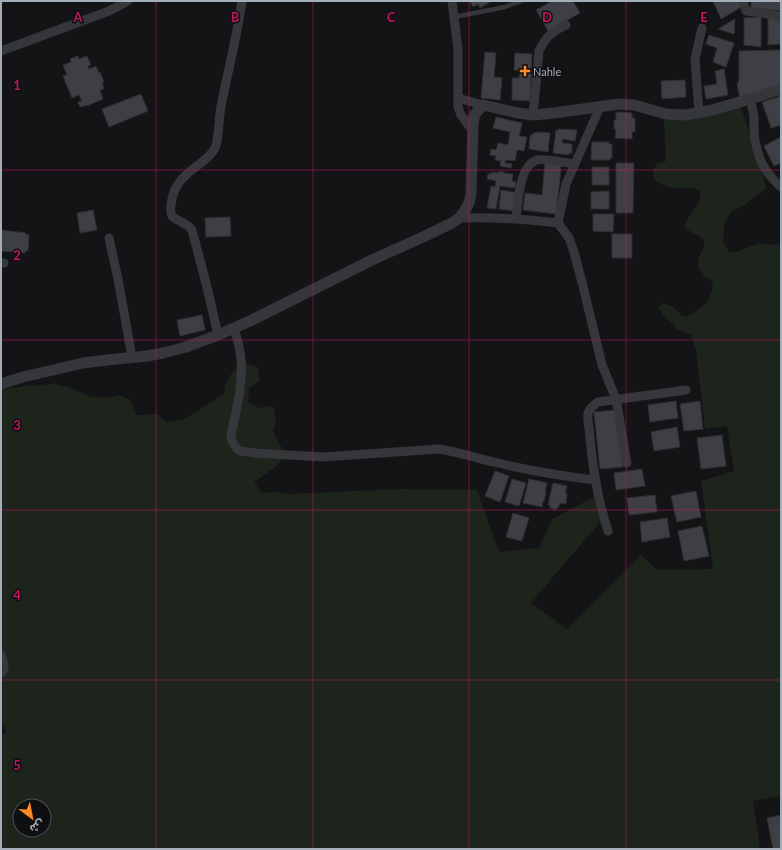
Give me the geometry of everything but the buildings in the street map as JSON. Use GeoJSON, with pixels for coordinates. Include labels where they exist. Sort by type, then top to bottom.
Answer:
{"type":"FeatureCollection","features":[{"type":"Feature","properties":{"kind":"street"},"geometry":{"type":"LineString","coordinates":[[1,51],[109,11],[128,1]]}},
{"type":"Feature","properties":{"kind":"street"},"geometry":{"type":"LineString","coordinates":[[218,335],[192,230],[187,224],[172,217],[170,213],[173,193],[178,183],[186,174],[211,154],[215,147],[242,1]]}},
{"type":"Feature","properties":{"kind":"street"},"geometry":{"type":"LineString","coordinates":[[452,1],[458,49],[458,107],[461,115],[472,130]]}},
{"type":"Feature","properties":{"kind":"street"},"geometry":{"type":"LineString","coordinates":[[743,1],[746,11],[781,17]]}},
{"type":"Feature","properties":{"kind":"street"},"geometry":{"type":"LineString","coordinates":[[533,115],[539,52],[543,42],[549,35],[566,24]]}},
{"type":"Feature","properties":{"kind":"street"},"geometry":{"type":"LineString","coordinates":[[699,113],[695,59],[702,28]]}},
{"type":"Feature","properties":{"kind":"street"},"geometry":{"type":"LineString","coordinates":[[458,98],[518,113],[533,115],[619,104],[634,105],[672,115],[685,115],[712,110],[781,89]]}},
{"type":"Feature","properties":{"kind":"street"},"geometry":{"type":"LineString","coordinates":[[750,99],[754,116],[756,148],[760,161],[770,178],[781,187]]}},
{"type":"Feature","properties":{"kind":"street"},"geometry":{"type":"LineString","coordinates":[[1,384],[23,377],[83,363],[148,356],[186,347],[234,328],[374,259],[423,237],[459,218],[469,203],[471,194],[473,122],[476,114],[484,105]]}},
{"type":"Feature","properties":{"kind":"street"},"geometry":{"type":"LineString","coordinates":[[558,223],[566,184],[600,107]]}},
{"type":"Feature","properties":{"kind":"street"},"geometry":{"type":"LineString","coordinates":[[516,218],[520,187],[524,172],[532,162],[539,159],[574,164]]}},
{"type":"Feature","properties":{"kind":"street"},"geometry":{"type":"LineString","coordinates":[[459,218],[516,218],[558,223],[569,238],[583,286],[602,365],[616,399],[627,463]]}},
{"type":"Feature","properties":{"kind":"street"},"geometry":{"type":"LineString","coordinates":[[109,238],[132,357]]}},
{"type":"Feature","properties":{"kind":"street"},"geometry":{"type":"LineString","coordinates":[[234,328],[241,362],[240,383],[231,435],[232,442],[236,449],[240,451],[323,457],[439,449],[529,470],[595,480]]}},
{"type":"Feature","properties":{"kind":"street"},"geometry":{"type":"LineString","coordinates":[[608,531],[601,510],[595,480],[588,414],[592,407],[598,402],[686,390]]}},
{"type":"Feature","properties":{"kind":"street"},"geometry":{"type":"LineString","coordinates":[[1,655],[5,666],[1,673]]}},
{"type":"Feature","properties":{"kind":"lane"},"geometry":{"type":"LineString","coordinates":[[454,17],[505,7],[521,1]]}},
{"type":"Feature","properties":{"kind":"shaded area"},"geometry":{"type":"Polygon","coordinates":[[[741,107],[767,188],[746,204],[731,212],[725,222],[723,241],[728,251],[735,252],[758,244],[781,245],[781,796],[753,801],[760,849],[1,849],[1,735],[6,732],[1,719],[1,390],[24,386],[55,384],[68,387],[91,397],[105,398],[119,395],[131,400],[136,415],[157,414],[167,422],[183,420],[224,394],[226,382],[234,370],[247,364],[258,367],[260,380],[249,388],[248,402],[259,408],[273,406],[276,420],[273,432],[285,456],[274,468],[254,482],[262,493],[275,492],[288,494],[401,489],[477,490],[499,552],[539,548],[552,519],[594,497],[600,522],[531,603],[567,629],[641,555],[657,570],[713,569],[701,481],[734,471],[727,426],[705,429],[696,351],[691,335],[677,329],[662,314],[659,308],[663,303],[671,306],[683,316],[689,316],[705,304],[709,298],[713,286],[711,280],[705,277],[698,266],[698,259],[704,247],[704,240],[689,231],[684,226],[699,201],[700,192],[695,188],[669,187],[654,179],[653,173],[656,164],[666,161],[664,120],[689,117],[741,107]]]}},
{"type":"Feature","properties":{"kind":"place","name":"Nahle"},"geometry":{"type":"Point","coordinates":[525,71]}}]}
